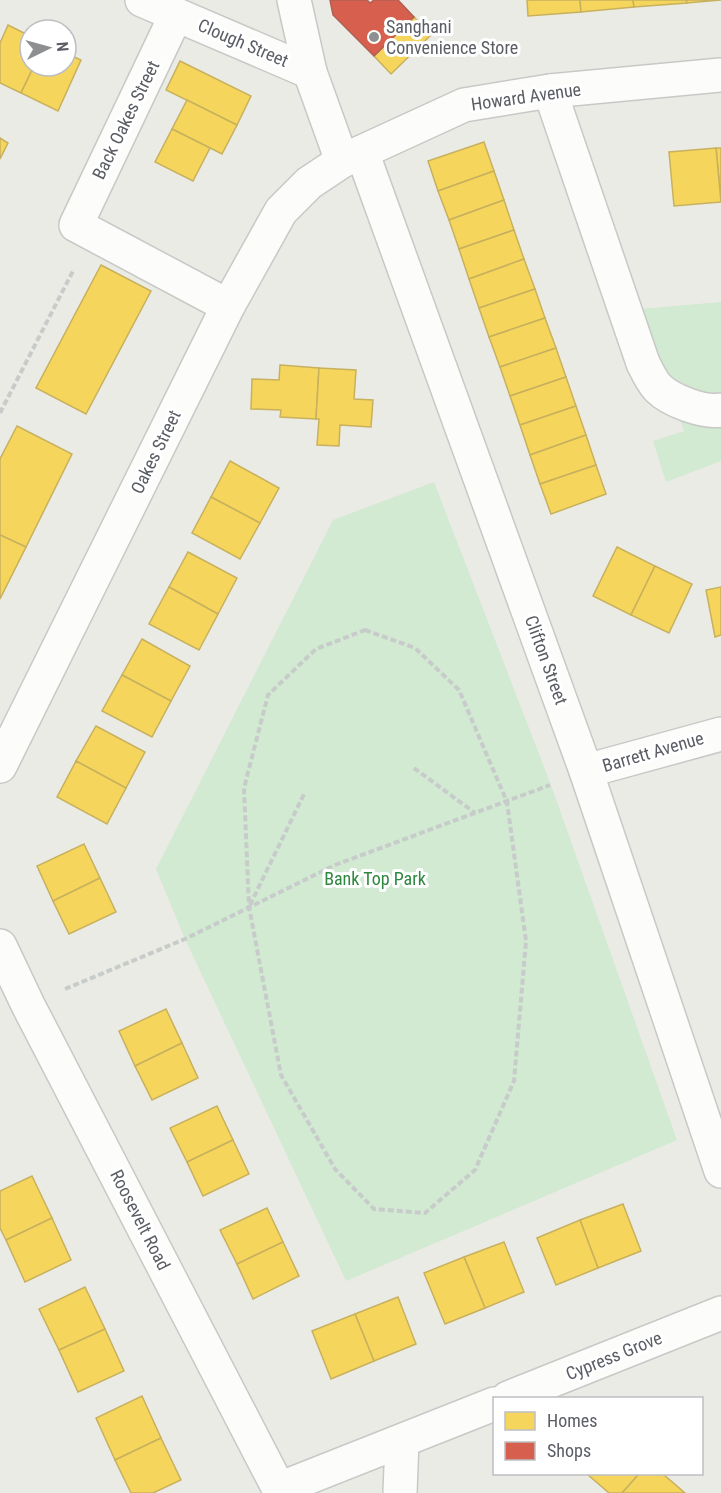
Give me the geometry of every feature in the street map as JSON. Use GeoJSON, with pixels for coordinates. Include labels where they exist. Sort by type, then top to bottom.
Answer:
{"type":"FeatureCollection","features":[{"type":"Feature","properties":{"kind":"street","name":"Clough Street"},"geometry":{"type":"LineString","coordinates":[[142,0],[310,72]]}},
{"type":"Feature","properties":{"kind":"street","name":"Clifton Street"},"geometry":{"type":"LineString","coordinates":[[294,0],[310,72],[352,157],[586,771],[721,1171]]}},
{"type":"Feature","properties":{"kind":"street","name":"Back Oakes Street"},"geometry":{"type":"LineString","coordinates":[[84,229],[176,15]]}},
{"type":"Feature","properties":{"kind":"street","name":"Howard Avenue"},"geometry":{"type":"LineString","coordinates":[[352,157],[464,105],[550,91],[721,75]]}},
{"type":"Feature","properties":{"kind":"street"},"geometry":{"type":"LineString","coordinates":[[550,91],[643,363],[658,388],[684,404],[702,410],[721,410]]}},
{"type":"Feature","properties":{"kind":"street","name":"Oakes Street"},"geometry":{"type":"LineString","coordinates":[[0,766],[228,306],[281,211],[309,183],[352,157]]}},
{"type":"Feature","properties":{"kind":"street"},"geometry":{"type":"LineString","coordinates":[[84,229],[228,306]]}},
{"type":"Feature","properties":{"kind":"street","name":"Barrett Avenue"},"geometry":{"type":"LineString","coordinates":[[586,771],[721,734]]}},
{"type":"Feature","properties":{"kind":"street","name":"Roosevelt Road"},"geometry":{"type":"LineString","coordinates":[[0,946],[28,1005],[280,1491]]}},
{"type":"Feature","properties":{"kind":"street","name":"Cypress Grove"},"geometry":{"type":"LineString","coordinates":[[511,1397],[721,1313]]}},
{"type":"Feature","properties":{"kind":"street"},"geometry":{"type":"LineString","coordinates":[[280,1491],[493,1405]]}},
{"type":"Feature","properties":{"kind":"street"},"geometry":{"type":"LineString","coordinates":[[400,1493],[402,1441]]}},
{"type":"Feature","properties":{"kind":"path"},"geometry":{"type":"LineString","coordinates":[[0,413],[84,229]]}},
{"type":"Feature","properties":{"kind":"path"},"geometry":{"type":"LineString","coordinates":[[365,630],[415,648],[459,690],[507,801],[526,941],[514,1081],[475,1170],[424,1213],[374,1209],[335,1169],[281,1075],[249,907],[244,788],[268,695],[316,649],[365,630]]}},
{"type":"Feature","properties":{"kind":"path"},"geometry":{"type":"LineString","coordinates":[[414,768],[476,813]]}},
{"type":"Feature","properties":{"kind":"path"},"geometry":{"type":"LineString","coordinates":[[28,1005],[185,939],[335,865],[586,771]]}},
{"type":"Feature","properties":{"kind":"path"},"geometry":{"type":"LineString","coordinates":[[249,907],[305,792]]}},
{"type":"Feature","properties":{"kind":"green space"},"geometry":{"type":"Polygon","coordinates":[[[721,302],[721,461],[666,482],[653,441],[684,431],[640,309],[721,302]]]}},
{"type":"Feature","properties":{"kind":"green space","name":"Bank Top Park"},"geometry":{"type":"Polygon","coordinates":[[[434,482],[551,785],[677,1140],[346,1281],[185,939],[156,869],[333,520],[434,482]]]}},
{"type":"Feature","properties":{"kind":"building: Homes"},"geometry":{"type":"Polygon","coordinates":[[[527,0],[580,0],[581,12],[528,16],[527,0]]]}},
{"type":"Feature","properties":{"kind":"building: Homes"},"geometry":{"type":"Polygon","coordinates":[[[580,0],[633,0],[634,7],[581,12],[580,0]]]}},
{"type":"Feature","properties":{"kind":"building: Homes"},"geometry":{"type":"Polygon","coordinates":[[[633,0],[686,0],[687,3],[634,7],[633,0]]]}},
{"type":"Feature","properties":{"kind":"building: Homes"},"geometry":{"type":"Polygon","coordinates":[[[686,0],[721,0],[687,3],[686,0]]]}},
{"type":"Feature","properties":{"kind":"building: Homes"},"geometry":{"type":"Polygon","coordinates":[[[414,17],[431,35],[391,74],[374,56],[414,17]]]}},
{"type":"Feature","properties":{"kind":"building: Homes"},"geometry":{"type":"Polygon","coordinates":[[[8,25],[18,30],[18,78],[28,78],[21,93],[0,83],[0,43],[8,25]]]}},
{"type":"Feature","properties":{"kind":"building: Homes"},"geometry":{"type":"Polygon","coordinates":[[[180,61],[251,96],[237,125],[166,90],[180,61]]]}},
{"type":"Feature","properties":{"kind":"building: Homes"},"geometry":{"type":"Polygon","coordinates":[[[28,78],[73,78],[58,111],[21,93],[28,78]]]}},
{"type":"Feature","properties":{"kind":"building: Homes"},"geometry":{"type":"Polygon","coordinates":[[[187,100],[237,125],[222,154],[172,129],[187,100]]]}},
{"type":"Feature","properties":{"kind":"building: Homes"},"geometry":{"type":"Polygon","coordinates":[[[172,129],[210,148],[193,181],[155,162],[172,129]]]}},
{"type":"Feature","properties":{"kind":"building: Homes"},"geometry":{"type":"Polygon","coordinates":[[[0,138],[8,143],[0,159],[0,138]]]}},
{"type":"Feature","properties":{"kind":"building: Homes"},"geometry":{"type":"Polygon","coordinates":[[[484,142],[494,171],[438,191],[428,161],[484,142]]]}},
{"type":"Feature","properties":{"kind":"building: Homes"},"geometry":{"type":"Polygon","coordinates":[[[716,148],[721,148],[721,202],[716,148]]]}},
{"type":"Feature","properties":{"kind":"building: Homes"},"geometry":{"type":"Polygon","coordinates":[[[716,148],[721,202],[674,206],[669,152],[716,148]]]}},
{"type":"Feature","properties":{"kind":"building: Homes"},"geometry":{"type":"Polygon","coordinates":[[[494,171],[504,200],[449,220],[438,191],[494,171]]]}},
{"type":"Feature","properties":{"kind":"building: Homes"},"geometry":{"type":"Polygon","coordinates":[[[504,200],[514,230],[459,249],[449,220],[504,200]]]}},
{"type":"Feature","properties":{"kind":"building: Homes"},"geometry":{"type":"Polygon","coordinates":[[[514,230],[524,259],[469,279],[459,249],[514,230]]]}},
{"type":"Feature","properties":{"kind":"building: Homes"},"geometry":{"type":"Polygon","coordinates":[[[524,259],[535,289],[479,308],[469,279],[524,259]]]}},
{"type":"Feature","properties":{"kind":"building: Homes"},"geometry":{"type":"Polygon","coordinates":[[[101,265],[151,291],[86,414],[36,388],[101,265]]]}},
{"type":"Feature","properties":{"kind":"building: Homes"},"geometry":{"type":"Polygon","coordinates":[[[535,289],[545,318],[489,337],[479,308],[535,289]]]}},
{"type":"Feature","properties":{"kind":"building: Homes"},"geometry":{"type":"Polygon","coordinates":[[[545,318],[556,348],[500,367],[489,337],[545,318]]]}},
{"type":"Feature","properties":{"kind":"building: Homes"},"geometry":{"type":"Polygon","coordinates":[[[556,348],[566,377],[510,396],[500,367],[556,348]]]}},
{"type":"Feature","properties":{"kind":"building: Homes"},"geometry":{"type":"Polygon","coordinates":[[[280,365],[319,368],[316,419],[280,417],[281,410],[251,409],[252,379],[279,380],[280,365]]]}},
{"type":"Feature","properties":{"kind":"building: Homes"},"geometry":{"type":"Polygon","coordinates":[[[319,368],[356,370],[354,399],[373,400],[371,427],[340,425],[339,446],[317,445],[319,368]]]}},
{"type":"Feature","properties":{"kind":"building: Homes"},"geometry":{"type":"Polygon","coordinates":[[[566,377],[576,406],[520,425],[510,396],[566,377]]]}},
{"type":"Feature","properties":{"kind":"building: Homes"},"geometry":{"type":"Polygon","coordinates":[[[576,406],[586,435],[530,455],[520,425],[576,406]]]}},
{"type":"Feature","properties":{"kind":"building: Homes"},"geometry":{"type":"Polygon","coordinates":[[[17,426],[72,454],[26,547],[0,535],[0,459],[17,426]]]}},
{"type":"Feature","properties":{"kind":"building: Homes"},"geometry":{"type":"Polygon","coordinates":[[[586,435],[596,465],[540,484],[530,455],[586,435]]]}},
{"type":"Feature","properties":{"kind":"building: Homes"},"geometry":{"type":"Polygon","coordinates":[[[230,461],[279,488],[260,523],[211,497],[230,461]]]}},
{"type":"Feature","properties":{"kind":"building: Homes"},"geometry":{"type":"Polygon","coordinates":[[[596,465],[606,494],[551,514],[540,484],[596,465]]]}},
{"type":"Feature","properties":{"kind":"building: Homes"},"geometry":{"type":"Polygon","coordinates":[[[211,497],[260,523],[240,559],[192,533],[211,497]]]}},
{"type":"Feature","properties":{"kind":"building: Homes"},"geometry":{"type":"Polygon","coordinates":[[[0,535],[26,547],[0,599],[0,535]]]}},
{"type":"Feature","properties":{"kind":"building: Homes"},"geometry":{"type":"Polygon","coordinates":[[[617,547],[655,566],[631,615],[593,596],[617,547]]]}},
{"type":"Feature","properties":{"kind":"building: Homes"},"geometry":{"type":"Polygon","coordinates":[[[188,552],[237,578],[218,614],[169,587],[188,552]]]}},
{"type":"Feature","properties":{"kind":"building: Homes"},"geometry":{"type":"Polygon","coordinates":[[[655,566],[692,584],[669,633],[631,615],[655,566]]]}},
{"type":"Feature","properties":{"kind":"building: Homes"},"geometry":{"type":"Polygon","coordinates":[[[169,587],[218,614],[199,650],[149,624],[169,587]]]}},
{"type":"Feature","properties":{"kind":"building: Homes"},"geometry":{"type":"Polygon","coordinates":[[[721,587],[721,635],[715,637],[706,590],[721,587]]]}},
{"type":"Feature","properties":{"kind":"building: Homes"},"geometry":{"type":"Polygon","coordinates":[[[142,639],[190,666],[171,701],[122,675],[142,639]]]}},
{"type":"Feature","properties":{"kind":"building: Homes"},"geometry":{"type":"Polygon","coordinates":[[[122,675],[171,701],[152,737],[102,711],[122,675]]]}},
{"type":"Feature","properties":{"kind":"building: Homes"},"geometry":{"type":"Polygon","coordinates":[[[96,726],[145,752],[126,788],[76,761],[96,726]]]}},
{"type":"Feature","properties":{"kind":"building: Homes"},"geometry":{"type":"Polygon","coordinates":[[[76,761],[126,788],[107,824],[57,797],[76,761]]]}},
{"type":"Feature","properties":{"kind":"building: Homes"},"geometry":{"type":"Polygon","coordinates":[[[84,844],[100,878],[53,901],[37,866],[84,844]]]}},
{"type":"Feature","properties":{"kind":"building: Homes"},"geometry":{"type":"Polygon","coordinates":[[[100,878],[116,912],[69,934],[53,901],[100,878]]]}},
{"type":"Feature","properties":{"kind":"building: Homes"},"geometry":{"type":"Polygon","coordinates":[[[166,1009],[182,1043],[135,1066],[119,1031],[166,1009]]]}},
{"type":"Feature","properties":{"kind":"building: Homes"},"geometry":{"type":"Polygon","coordinates":[[[182,1043],[198,1078],[152,1100],[135,1066],[182,1043]]]}},
{"type":"Feature","properties":{"kind":"building: Homes"},"geometry":{"type":"Polygon","coordinates":[[[217,1106],[233,1140],[187,1162],[170,1128],[217,1106]]]}},
{"type":"Feature","properties":{"kind":"building: Homes"},"geometry":{"type":"Polygon","coordinates":[[[233,1140],[249,1174],[203,1196],[187,1162],[233,1140]]]}},
{"type":"Feature","properties":{"kind":"building: Homes"},"geometry":{"type":"Polygon","coordinates":[[[32,1176],[52,1218],[6,1240],[0,1228],[0,1191],[32,1176]]]}},
{"type":"Feature","properties":{"kind":"building: Homes"},"geometry":{"type":"Polygon","coordinates":[[[623,1204],[641,1251],[598,1268],[580,1220],[623,1204]]]}},
{"type":"Feature","properties":{"kind":"building: Homes"},"geometry":{"type":"Polygon","coordinates":[[[267,1208],[283,1242],[237,1264],[220,1230],[267,1208]]]}},
{"type":"Feature","properties":{"kind":"building: Homes"},"geometry":{"type":"Polygon","coordinates":[[[52,1218],[71,1260],[25,1282],[6,1240],[52,1218]]]}},
{"type":"Feature","properties":{"kind":"building: Homes"},"geometry":{"type":"Polygon","coordinates":[[[580,1220],[598,1268],[556,1285],[537,1238],[580,1220]]]}},
{"type":"Feature","properties":{"kind":"building: Homes"},"geometry":{"type":"Polygon","coordinates":[[[283,1242],[299,1276],[253,1299],[237,1264],[283,1242]]]}},
{"type":"Feature","properties":{"kind":"building: Homes"},"geometry":{"type":"Polygon","coordinates":[[[504,1242],[524,1292],[485,1308],[464,1257],[504,1242]]]}},
{"type":"Feature","properties":{"kind":"building: Homes"},"geometry":{"type":"Polygon","coordinates":[[[464,1257],[485,1308],[445,1324],[424,1273],[464,1257]]]}},
{"type":"Feature","properties":{"kind":"building: Homes"},"geometry":{"type":"Polygon","coordinates":[[[85,1287],[105,1329],[59,1350],[39,1309],[85,1287]]]}},
{"type":"Feature","properties":{"kind":"building: Homes"},"geometry":{"type":"Polygon","coordinates":[[[398,1297],[416,1344],[374,1361],[355,1314],[398,1297]]]}},
{"type":"Feature","properties":{"kind":"building: Homes"},"geometry":{"type":"Polygon","coordinates":[[[355,1314],[374,1361],[331,1379],[312,1331],[355,1314]]]}},
{"type":"Feature","properties":{"kind":"building: Homes"},"geometry":{"type":"Polygon","coordinates":[[[105,1329],[124,1371],[78,1392],[59,1350],[105,1329]]]}},
{"type":"Feature","properties":{"kind":"building: Homes"},"geometry":{"type":"Polygon","coordinates":[[[142,1396],[161,1438],[115,1460],[96,1418],[142,1396]]]}},
{"type":"Feature","properties":{"kind":"building: Homes"},"geometry":{"type":"Polygon","coordinates":[[[161,1438],[181,1480],[153,1493],[131,1493],[115,1460],[161,1438]]]}},
{"type":"Feature","properties":{"kind":"building: Homes"},"geometry":{"type":"Polygon","coordinates":[[[588,1475],[638,1475],[622,1493],[609,1493],[588,1475]]]}},
{"type":"Feature","properties":{"kind":"building: Homes"},"geometry":{"type":"Polygon","coordinates":[[[638,1475],[664,1475],[685,1493],[622,1493],[638,1475]]]}},
{"type":"Feature","properties":{"kind":"building: Shops","name":"Sanghani Convenience Store"},"geometry":{"type":"Polygon","coordinates":[[[330,0],[367,0],[370,3],[374,0],[398,0],[414,17],[374,56],[333,15],[330,0]]]}},
{"type":"Feature","properties":{"kind":"place","name":"Sanghani Convenience Store"},"geometry":{"type":"Point","coordinates":[374,37]}}]}
